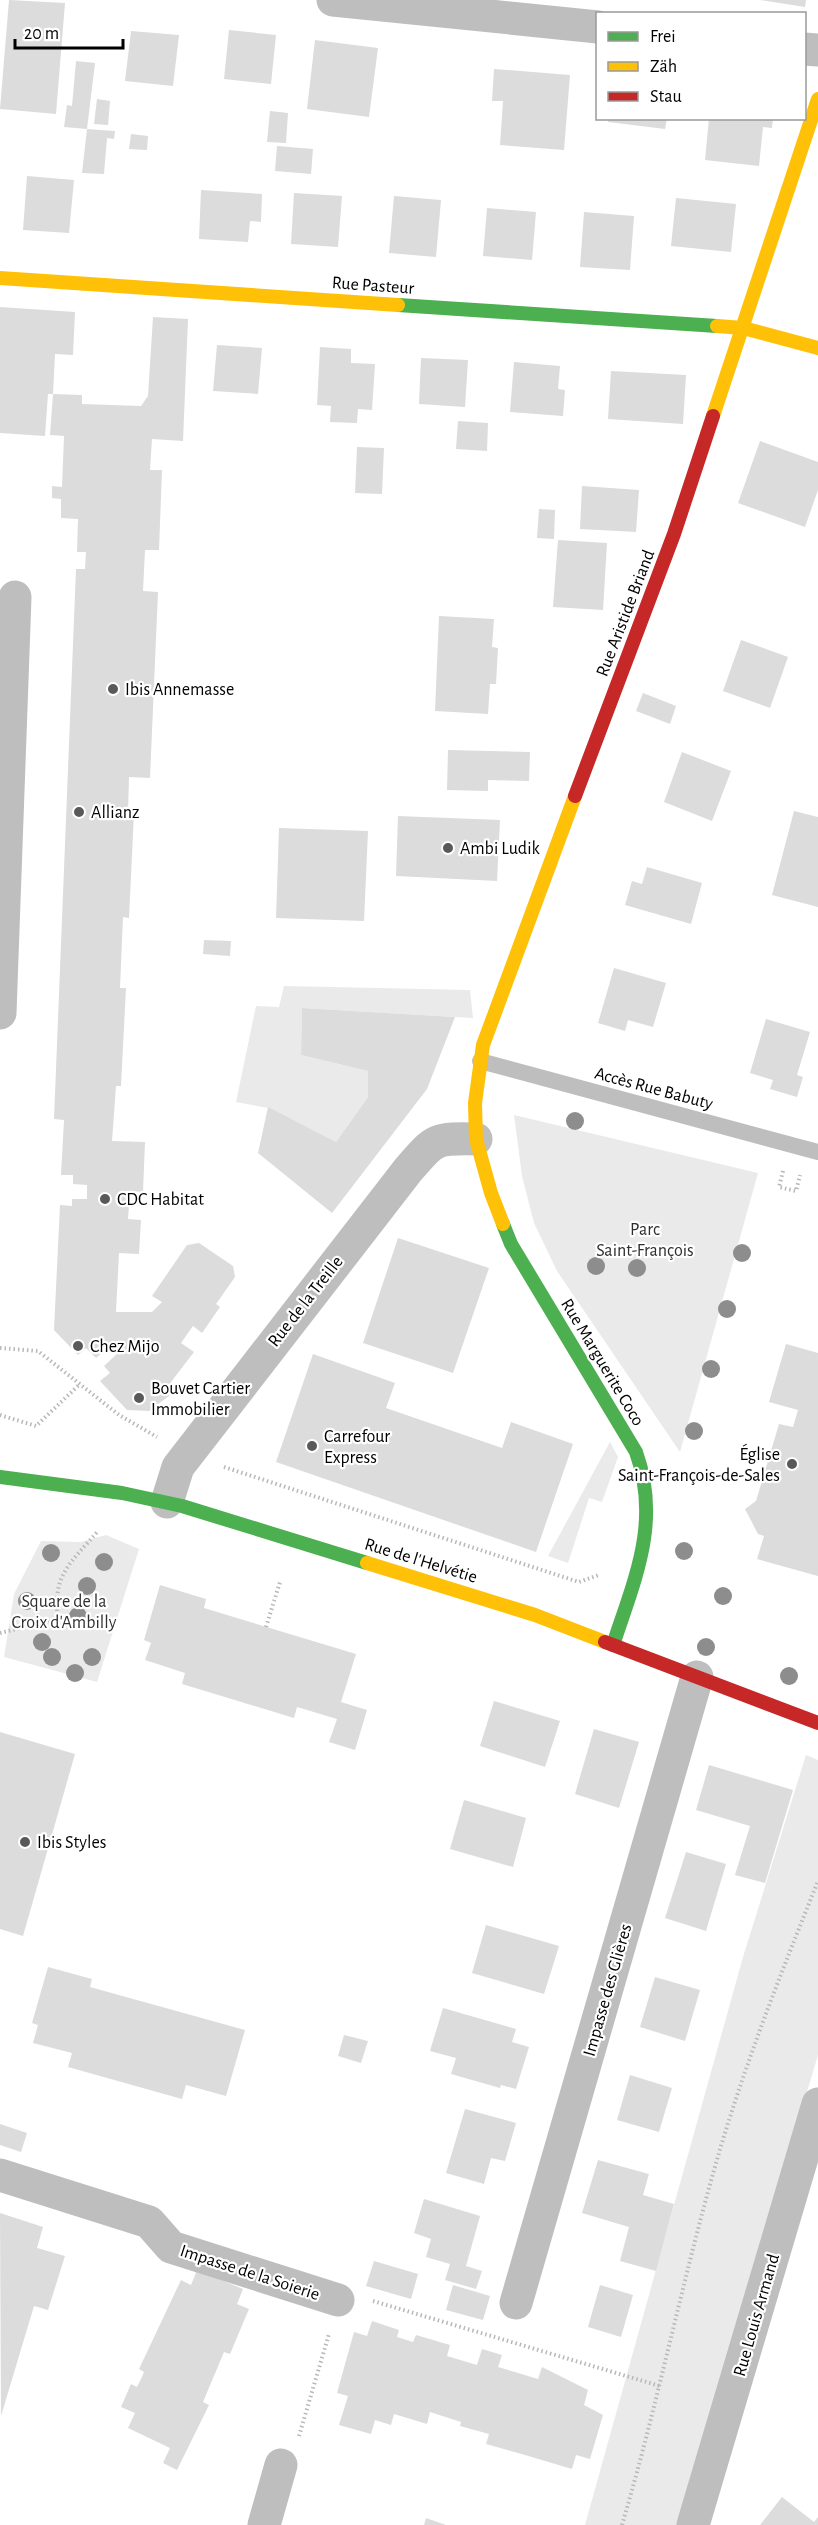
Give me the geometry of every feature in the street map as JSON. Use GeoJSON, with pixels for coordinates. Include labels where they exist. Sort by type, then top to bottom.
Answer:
{"type":"FeatureCollection","features":[{"type":"Feature","properties":{"kind":"street"},"geometry":{"type":"LineString","coordinates":[[333,0],[596,27]]}},
{"type":"Feature","properties":{"kind":"street","name":"Rue Aristide Briand"},"geometry":{"type":"LineString","coordinates":[[476,1139],[475,1102],[480,1061],[501,993],[674,534],[818,99]]}},
{"type":"Feature","properties":{"kind":"street","name":"Rue Pasteur"},"geometry":{"type":"LineString","coordinates":[[0,278],[743,328],[818,348]]}},
{"type":"Feature","properties":{"kind":"street"},"geometry":{"type":"LineString","coordinates":[[0,1013],[6,678],[15,597]]}},
{"type":"Feature","properties":{"kind":"street","name":"Rue de la Treille"},"geometry":{"type":"LineString","coordinates":[[167,1502],[177,1467],[295,1313],[426,1150],[442,1138],[476,1139]]}},
{"type":"Feature","properties":{"kind":"street","name":"Rue Marguerite Coco"},"geometry":{"type":"LineString","coordinates":[[476,1139],[495,1206],[511,1244],[636,1452],[645,1473],[650,1514],[635,1575],[613,1645]]}},
{"type":"Feature","properties":{"kind":"street","name":"Rue de l'Helvétie"},"geometry":{"type":"LineString","coordinates":[[0,1477],[122,1493],[167,1502],[484,1598],[818,1723]]}},
{"type":"Feature","properties":{"kind":"street","name":"Impasse des Glières"},"geometry":{"type":"LineString","coordinates":[[516,2303],[697,1677]]}},
{"type":"Feature","properties":{"kind":"street","name":"Rue Louis Armand"},"geometry":{"type":"LineString","coordinates":[[693,2525],[818,2104]]}},
{"type":"Feature","properties":{"kind":"street","name":"Impasse de la Soierie"},"geometry":{"type":"LineString","coordinates":[[0,2175],[149,2222],[171,2247],[338,2300]]}},
{"type":"Feature","properties":{"kind":"street"},"geometry":{"type":"LineString","coordinates":[[264,2525],[280,2465]]}},
{"type":"Feature","properties":{"kind":"lane","name":"Accès Rue Babuty"},"geometry":{"type":"LineString","coordinates":[[480,1061],[818,1152]]}},
{"type":"Feature","properties":{"kind":"path"},"geometry":{"type":"LineString","coordinates":[[796,1191],[803,1165]]}},
{"type":"Feature","properties":{"kind":"path"},"geometry":{"type":"LineString","coordinates":[[0,1348],[38,1351],[119,1415],[187,1455],[579,1582],[605,1573],[635,1575]]}},
{"type":"Feature","properties":{"kind":"path"},"geometry":{"type":"LineString","coordinates":[[0,1415],[36,1426],[80,1384]]}},
{"type":"Feature","properties":{"kind":"path"},"geometry":{"type":"LineString","coordinates":[[0,1633],[58,1618],[56,1599],[59,1581],[98,1531]]}},
{"type":"Feature","properties":{"kind":"path"},"geometry":{"type":"LineString","coordinates":[[266,1627],[280,1582]]}},
{"type":"Feature","properties":{"kind":"path"},"geometry":{"type":"LineString","coordinates":[[622,2525],[721,2146],[767,2007],[818,1881]]}},
{"type":"Feature","properties":{"kind":"path"},"geometry":{"type":"LineString","coordinates":[[280,2465],[296,2446],[338,2300],[362,2297],[660,2386]]}},
{"type":"Feature","properties":{"kind":"green space"},"geometry":{"type":"Polygon","coordinates":[[[284,986],[470,990],[473,1018],[302,1008],[301,1055],[368,1071],[368,1097],[336,1142],[268,1108],[236,1102],[256,1006],[279,1007],[284,986]]]}},
{"type":"Feature","properties":{"kind":"green space","name":"Parc Saint-François"},"geometry":{"type":"Polygon","coordinates":[[[514,1115],[758,1173],[680,1452],[557,1271],[534,1223],[522,1176],[514,1115]]]}},
{"type":"Feature","properties":{"kind":"green space"},"geometry":{"type":"Polygon","coordinates":[[[610,1442],[618,1457],[602,1502],[589,1498],[568,1563],[548,1556],[610,1442]]]}},
{"type":"Feature","properties":{"kind":"green space","name":"Square de la Croix d'Ambilly"},"geometry":{"type":"Polygon","coordinates":[[[106,1535],[139,1549],[97,1682],[4,1657],[14,1594],[41,1541],[81,1542],[106,1535]]]}},
{"type":"Feature","properties":{"kind":"green space"},"geometry":{"type":"Polygon","coordinates":[[[806,1755],[818,1760],[818,2055],[678,2525],[585,2525],[743,1957],[806,1755]]]}},
{"type":"Feature","properties":{"kind":"building"},"geometry":{"type":"Polygon","coordinates":[[[9,0],[65,3],[56,114],[0,109],[9,0]]]}},
{"type":"Feature","properties":{"kind":"building"},"geometry":{"type":"Polygon","coordinates":[[[760,0],[806,0],[805,7],[760,0]]]}},
{"type":"Feature","properties":{"kind":"building"},"geometry":{"type":"Polygon","coordinates":[[[229,30],[276,35],[271,84],[224,79],[229,30]]]}},
{"type":"Feature","properties":{"kind":"building"},"geometry":{"type":"Polygon","coordinates":[[[131,31],[179,35],[173,86],[125,81],[131,31]]]}},
{"type":"Feature","properties":{"kind":"building"},"geometry":{"type":"Polygon","coordinates":[[[315,40],[378,48],[369,117],[307,109],[315,40]]]}},
{"type":"Feature","properties":{"kind":"building"},"geometry":{"type":"Polygon","coordinates":[[[76,61],[95,63],[87,129],[64,127],[67,105],[72,106],[76,61]]]}},
{"type":"Feature","properties":{"kind":"building"},"geometry":{"type":"Polygon","coordinates":[[[494,69],[570,75],[564,150],[500,145],[503,101],[492,101],[494,69]]]}},
{"type":"Feature","properties":{"kind":"building"},"geometry":{"type":"Polygon","coordinates":[[[97,99],[110,101],[108,125],[94,124],[97,99]]]}},
{"type":"Feature","properties":{"kind":"building"},"geometry":{"type":"Polygon","coordinates":[[[270,111],[288,113],[286,143],[267,142],[270,111]]]}},
{"type":"Feature","properties":{"kind":"building"},"geometry":{"type":"Polygon","coordinates":[[[608,120],[667,120],[665,129],[608,122],[608,120]]]}},
{"type":"Feature","properties":{"kind":"building"},"geometry":{"type":"Polygon","coordinates":[[[709,120],[773,120],[772,128],[763,127],[759,166],[705,160],[709,120]]]}},
{"type":"Feature","properties":{"kind":"building"},"geometry":{"type":"Polygon","coordinates":[[[87,129],[115,131],[114,139],[107,138],[104,174],[82,173],[87,129]]]}},
{"type":"Feature","properties":{"kind":"building"},"geometry":{"type":"Polygon","coordinates":[[[131,134],[148,136],[147,150],[129,149],[131,134]]]}},
{"type":"Feature","properties":{"kind":"building"},"geometry":{"type":"Polygon","coordinates":[[[277,146],[313,149],[311,174],[275,171],[277,146]]]}},
{"type":"Feature","properties":{"kind":"building"},"geometry":{"type":"Polygon","coordinates":[[[27,176],[74,180],[69,233],[23,230],[27,176]]]}},
{"type":"Feature","properties":{"kind":"building"},"geometry":{"type":"Polygon","coordinates":[[[201,190],[262,194],[261,222],[250,221],[248,242],[199,239],[201,190]]]}},
{"type":"Feature","properties":{"kind":"building"},"geometry":{"type":"Polygon","coordinates":[[[294,193],[342,196],[338,247],[291,244],[294,193]]]}},
{"type":"Feature","properties":{"kind":"building"},"geometry":{"type":"Polygon","coordinates":[[[394,196],[441,200],[436,257],[389,253],[394,196]]]}},
{"type":"Feature","properties":{"kind":"building"},"geometry":{"type":"Polygon","coordinates":[[[676,198],[736,204],[731,252],[671,246],[676,198]]]}},
{"type":"Feature","properties":{"kind":"building"},"geometry":{"type":"Polygon","coordinates":[[[487,208],[536,212],[532,260],[483,256],[487,208]]]}},
{"type":"Feature","properties":{"kind":"building"},"geometry":{"type":"Polygon","coordinates":[[[584,212],[634,216],[630,270],[580,267],[584,212]]]}},
{"type":"Feature","properties":{"kind":"building"},"geometry":{"type":"Polygon","coordinates":[[[0,307],[75,312],[73,355],[55,354],[53,394],[48,394],[45,436],[0,433],[0,307]]]}},
{"type":"Feature","properties":{"kind":"building"},"geometry":{"type":"Polygon","coordinates":[[[153,317],[188,319],[183,441],[152,439],[150,470],[162,470],[159,550],[145,550],[143,591],[158,592],[150,778],[129,777],[128,813],[134,813],[129,918],[123,917],[120,988],[126,988],[121,1086],[116,1086],[112,1141],[145,1142],[143,1192],[130,1191],[128,1219],[141,1220],[139,1254],[119,1253],[116,1312],[152,1312],[162,1302],[152,1296],[187,1245],[199,1243],[233,1266],[235,1277],[216,1304],[220,1307],[202,1333],[193,1326],[181,1343],[194,1352],[171,1382],[169,1396],[149,1411],[127,1410],[100,1381],[110,1373],[104,1366],[119,1352],[112,1344],[96,1358],[86,1348],[78,1355],[54,1330],[60,1205],[72,1206],[72,1199],[87,1199],[87,1185],[73,1184],[73,1175],[61,1175],[64,1120],[54,1119],[76,569],[85,569],[86,552],[77,552],[78,519],[61,518],[61,499],[52,498],[52,486],[62,487],[64,436],[50,435],[53,394],[82,395],[82,404],[141,406],[148,396],[153,317]]]}},
{"type":"Feature","properties":{"kind":"building"},"geometry":{"type":"Polygon","coordinates":[[[217,345],[262,348],[258,394],[213,391],[217,345]]]}},
{"type":"Feature","properties":{"kind":"building"},"geometry":{"type":"Polygon","coordinates":[[[320,347],[351,349],[351,363],[375,364],[372,410],[358,409],[357,423],[330,422],[331,406],[317,405],[320,347]]]}},
{"type":"Feature","properties":{"kind":"building"},"geometry":{"type":"Polygon","coordinates":[[[421,358],[468,360],[465,407],[419,404],[421,358]]]}},
{"type":"Feature","properties":{"kind":"building"},"geometry":{"type":"Polygon","coordinates":[[[514,362],[560,366],[558,389],[565,390],[563,416],[510,412],[514,362]]]}},
{"type":"Feature","properties":{"kind":"building"},"geometry":{"type":"Polygon","coordinates":[[[611,371],[686,375],[683,424],[608,419],[611,371]]]}},
{"type":"Feature","properties":{"kind":"building"},"geometry":{"type":"Polygon","coordinates":[[[458,421],[488,423],[487,451],[456,449],[458,421]]]}},
{"type":"Feature","properties":{"kind":"building"},"geometry":{"type":"Polygon","coordinates":[[[760,441],[818,462],[818,490],[805,527],[738,503],[760,441]]]}},
{"type":"Feature","properties":{"kind":"building"},"geometry":{"type":"Polygon","coordinates":[[[357,447],[384,448],[382,494],[355,493],[357,447]]]}},
{"type":"Feature","properties":{"kind":"building"},"geometry":{"type":"Polygon","coordinates":[[[582,486],[639,490],[636,532],[580,529],[582,486]]]}},
{"type":"Feature","properties":{"kind":"building"},"geometry":{"type":"Polygon","coordinates":[[[539,509],[555,510],[554,539],[537,538],[539,509]]]}},
{"type":"Feature","properties":{"kind":"building"},"geometry":{"type":"Polygon","coordinates":[[[558,540],[607,543],[603,610],[553,607],[558,540]]]}},
{"type":"Feature","properties":{"kind":"building"},"geometry":{"type":"Polygon","coordinates":[[[439,616],[494,619],[492,647],[498,648],[496,684],[490,684],[488,714],[435,711],[439,616]]]}},
{"type":"Feature","properties":{"kind":"building"},"geometry":{"type":"Polygon","coordinates":[[[741,640],[788,657],[770,708],[723,691],[741,640]]]}},
{"type":"Feature","properties":{"kind":"building"},"geometry":{"type":"Polygon","coordinates":[[[643,693],[676,706],[670,724],[636,711],[643,693]]]}},
{"type":"Feature","properties":{"kind":"building"},"geometry":{"type":"Polygon","coordinates":[[[448,750],[530,752],[529,781],[488,780],[488,791],[447,790],[448,750]]]}},
{"type":"Feature","properties":{"kind":"building"},"geometry":{"type":"Polygon","coordinates":[[[682,752],[731,771],[712,821],[664,802],[682,752]]]}},
{"type":"Feature","properties":{"kind":"building"},"geometry":{"type":"Polygon","coordinates":[[[794,811],[818,817],[818,907],[772,895],[794,811]]]}},
{"type":"Feature","properties":{"kind":"building","name":"Ambi Ludik"},"geometry":{"type":"Polygon","coordinates":[[[398,816],[500,820],[497,881],[396,876],[398,816]]]}},
{"type":"Feature","properties":{"kind":"building"},"geometry":{"type":"Polygon","coordinates":[[[279,828],[368,831],[364,921],[276,918],[279,828]]]}},
{"type":"Feature","properties":{"kind":"building"},"geometry":{"type":"Polygon","coordinates":[[[647,867],[702,883],[691,924],[625,905],[632,881],[642,884],[647,867]]]}},
{"type":"Feature","properties":{"kind":"building"},"geometry":{"type":"Polygon","coordinates":[[[204,940],[231,941],[230,956],[203,954],[204,940]]]}},
{"type":"Feature","properties":{"kind":"building"},"geometry":{"type":"Polygon","coordinates":[[[614,968],[666,983],[653,1027],[628,1020],[625,1031],[598,1023],[614,968]]]}},
{"type":"Feature","properties":{"kind":"building"},"geometry":{"type":"Polygon","coordinates":[[[302,1008],[455,1017],[427,1089],[332,1213],[258,1153],[268,1107],[336,1142],[368,1097],[368,1071],[301,1055],[302,1008]]]}},
{"type":"Feature","properties":{"kind":"building"},"geometry":{"type":"Polygon","coordinates":[[[766,1019],[810,1032],[797,1075],[803,1077],[797,1097],[770,1089],[773,1080],[750,1073],[766,1019]]]}},
{"type":"Feature","properties":{"kind":"building"},"geometry":{"type":"Polygon","coordinates":[[[398,1238],[489,1268],[453,1373],[363,1343],[398,1238]]]}},
{"type":"Feature","properties":{"kind":"building","name":"Église Saint-François-de-Sales"},"geometry":{"type":"Polygon","coordinates":[[[786,1344],[818,1353],[818,1576],[757,1559],[764,1536],[758,1534],[745,1509],[756,1501],[779,1424],[793,1427],[798,1410],[769,1402],[786,1344]]]}},
{"type":"Feature","properties":{"kind":"building"},"geometry":{"type":"Polygon","coordinates":[[[313,1354],[395,1383],[386,1408],[502,1448],[511,1422],[573,1444],[536,1552],[276,1462],[313,1354]]]}},
{"type":"Feature","properties":{"kind":"building"},"geometry":{"type":"Polygon","coordinates":[[[160,1585],[206,1599],[204,1608],[356,1654],[341,1702],[367,1710],[355,1750],[329,1742],[337,1719],[297,1707],[294,1718],[182,1684],[185,1673],[145,1660],[151,1643],[144,1640],[160,1585]]]}},
{"type":"Feature","properties":{"kind":"building"},"geometry":{"type":"Polygon","coordinates":[[[494,1701],[560,1721],[545,1767],[480,1746],[494,1701]]]}},
{"type":"Feature","properties":{"kind":"building"},"geometry":{"type":"Polygon","coordinates":[[[594,1729],[639,1742],[619,1808],[575,1794],[594,1729]]]}},
{"type":"Feature","properties":{"kind":"building","name":"Ibis Styles"},"geometry":{"type":"Polygon","coordinates":[[[0,1732],[75,1754],[23,1936],[0,1929],[0,1732]]]}},
{"type":"Feature","properties":{"kind":"building"},"geometry":{"type":"Polygon","coordinates":[[[709,1765],[793,1790],[765,1883],[735,1875],[750,1826],[696,1810],[709,1765]]]}},
{"type":"Feature","properties":{"kind":"building"},"geometry":{"type":"Polygon","coordinates":[[[464,1800],[526,1818],[513,1867],[450,1849],[464,1800]]]}},
{"type":"Feature","properties":{"kind":"building"},"geometry":{"type":"Polygon","coordinates":[[[686,1852],[726,1864],[706,1931],[665,1918],[686,1852]]]}},
{"type":"Feature","properties":{"kind":"building"},"geometry":{"type":"Polygon","coordinates":[[[486,1925],[559,1946],[544,1994],[472,1973],[486,1925]]]}},
{"type":"Feature","properties":{"kind":"building"},"geometry":{"type":"Polygon","coordinates":[[[48,1967],[92,1979],[90,1987],[245,2030],[226,2096],[186,2085],[182,2099],[68,2067],[72,2053],[33,2043],[38,2025],[32,2023],[48,1967]]]}},
{"type":"Feature","properties":{"kind":"building"},"geometry":{"type":"Polygon","coordinates":[[[655,1977],[700,1990],[685,2041],[640,2027],[655,1977]]]}},
{"type":"Feature","properties":{"kind":"building"},"geometry":{"type":"Polygon","coordinates":[[[443,2008],[516,2029],[512,2042],[529,2047],[516,2089],[501,2085],[500,2088],[451,2074],[456,2058],[430,2051],[443,2008]]]}},
{"type":"Feature","properties":{"kind":"building"},"geometry":{"type":"Polygon","coordinates":[[[344,2035],[368,2041],[361,2063],[338,2056],[344,2035]]]}},
{"type":"Feature","properties":{"kind":"building"},"geometry":{"type":"Polygon","coordinates":[[[630,2075],[672,2088],[659,2132],[617,2120],[630,2075]]]}},
{"type":"Feature","properties":{"kind":"building"},"geometry":{"type":"Polygon","coordinates":[[[465,2109],[516,2123],[505,2161],[491,2158],[484,2184],[446,2173],[465,2109]]]}},
{"type":"Feature","properties":{"kind":"building"},"geometry":{"type":"Polygon","coordinates":[[[0,2124],[27,2133],[21,2152],[0,2145],[0,2124]]]}},
{"type":"Feature","properties":{"kind":"building"},"geometry":{"type":"Polygon","coordinates":[[[598,2160],[649,2174],[643,2195],[674,2204],[656,2271],[620,2261],[629,2227],[582,2213],[598,2160]]]}},
{"type":"Feature","properties":{"kind":"building"},"geometry":{"type":"Polygon","coordinates":[[[424,2199],[480,2216],[466,2266],[482,2271],[476,2289],[445,2280],[450,2264],[426,2257],[431,2239],[414,2233],[424,2199]]]}},
{"type":"Feature","properties":{"kind":"building"},"geometry":{"type":"Polygon","coordinates":[[[0,2213],[43,2227],[37,2248],[65,2256],[48,2310],[34,2306],[1,2416],[0,2213]]]}},
{"type":"Feature","properties":{"kind":"building"},"geometry":{"type":"Polygon","coordinates":[[[374,2261],[418,2274],[411,2299],[366,2286],[374,2261]]]}},
{"type":"Feature","properties":{"kind":"building"},"geometry":{"type":"Polygon","coordinates":[[[197,2270],[243,2289],[237,2304],[249,2309],[230,2354],[224,2352],[203,2402],[209,2405],[177,2470],[163,2463],[170,2448],[128,2428],[135,2413],[121,2407],[131,2384],[137,2387],[141,2379],[144,2372],[139,2369],[181,2280],[191,2285],[197,2270]]]}},
{"type":"Feature","properties":{"kind":"building"},"geometry":{"type":"Polygon","coordinates":[[[453,2285],[490,2296],[483,2320],[446,2310],[453,2285]]]}},
{"type":"Feature","properties":{"kind":"building"},"geometry":{"type":"Polygon","coordinates":[[[600,2285],[633,2295],[621,2337],[588,2327],[600,2285]]]}},
{"type":"Feature","properties":{"kind":"building"},"geometry":{"type":"Polygon","coordinates":[[[372,2321],[399,2330],[397,2337],[413,2342],[416,2335],[450,2345],[447,2356],[477,2365],[482,2349],[502,2355],[498,2367],[538,2379],[542,2367],[588,2390],[584,2405],[603,2415],[590,2459],[576,2455],[572,2469],[486,2444],[489,2434],[460,2426],[461,2422],[430,2412],[427,2424],[394,2414],[391,2425],[375,2420],[371,2434],[339,2425],[348,2396],[337,2393],[354,2332],[367,2336],[372,2321]]]}},
{"type":"Feature","properties":{"kind":"building"},"geometry":{"type":"Polygon","coordinates":[[[782,2497],[814,2522],[818,2517],[818,2525],[760,2525],[782,2497]]]}},
{"type":"Feature","properties":{"kind":"building"},"geometry":{"type":"Polygon","coordinates":[[[426,2518],[446,2525],[424,2525],[426,2518]]]}},
{"type":"Feature","properties":{"kind":"traffic: fast"},"geometry":{"type":"LineString","coordinates":[[398,305],[717,326]]}},
{"type":"Feature","properties":{"kind":"traffic: fast"},"geometry":{"type":"LineString","coordinates":[[503,1224],[511,1244],[636,1452],[643,1478],[646,1526],[642,1550],[637,1573],[613,1645]]}},
{"type":"Feature","properties":{"kind":"traffic: fast"},"geometry":{"type":"LineString","coordinates":[[0,1477],[122,1493],[182,1506],[367,1563]]}},
{"type":"Feature","properties":{"kind":"traffic: slow"},"geometry":{"type":"LineString","coordinates":[[713,416],[818,99]]}},
{"type":"Feature","properties":{"kind":"traffic: slow"},"geometry":{"type":"LineString","coordinates":[[0,278],[398,305]]}},
{"type":"Feature","properties":{"kind":"traffic: slow"},"geometry":{"type":"LineString","coordinates":[[717,326],[743,328],[818,348]]}},
{"type":"Feature","properties":{"kind":"traffic: slow"},"geometry":{"type":"LineString","coordinates":[[503,1224],[491,1193],[476,1139],[475,1103],[483,1045],[575,796]]}},
{"type":"Feature","properties":{"kind":"traffic: slow"},"geometry":{"type":"LineString","coordinates":[[367,1563],[535,1615],[605,1642]]}},
{"type":"Feature","properties":{"kind":"traffic: jam"},"geometry":{"type":"LineString","coordinates":[[575,796],[674,534],[713,416]]}},
{"type":"Feature","properties":{"kind":"traffic: jam"},"geometry":{"type":"LineString","coordinates":[[605,1642],[818,1723]]}},
{"type":"Feature","properties":{"kind":"place","name":"Ibis Annemasse"},"geometry":{"type":"Point","coordinates":[113,689]}},
{"type":"Feature","properties":{"kind":"place","name":"Allianz"},"geometry":{"type":"Point","coordinates":[79,812]}},
{"type":"Feature","properties":{"kind":"place","name":"Ambi Ludik"},"geometry":{"type":"Point","coordinates":[448,848]}},
{"type":"Feature","properties":{"kind":"place","name":"CDC Habitat"},"geometry":{"type":"Point","coordinates":[105,1199]}},
{"type":"Feature","properties":{"kind":"place","name":"Chez Mijo"},"geometry":{"type":"Point","coordinates":[78,1346]}},
{"type":"Feature","properties":{"kind":"place","name":"Bouvet Cartier Immobilier"},"geometry":{"type":"Point","coordinates":[139,1398]}},
{"type":"Feature","properties":{"kind":"place","name":"Carrefour Express"},"geometry":{"type":"Point","coordinates":[312,1446]}},
{"type":"Feature","properties":{"kind":"place","name":"Église Saint-François-de-Sales"},"geometry":{"type":"Point","coordinates":[792,1464]}},
{"type":"Feature","properties":{"kind":"place","name":"Ibis Styles"},"geometry":{"type":"Point","coordinates":[25,1842]}}]}
